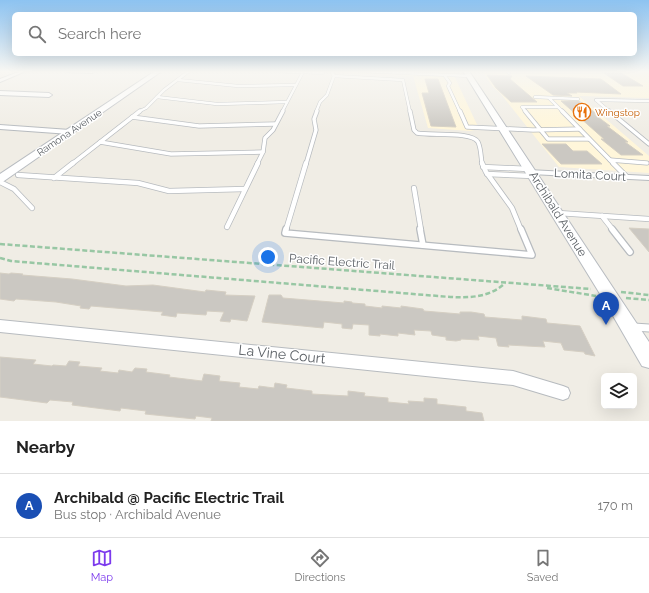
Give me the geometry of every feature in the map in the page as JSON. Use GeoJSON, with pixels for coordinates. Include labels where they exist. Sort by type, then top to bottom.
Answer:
{"type":"FeatureCollection","features":[{"type":"Feature","properties":{"kind":"main road","name":"Ramona Avenue"},"geometry":{"type":"LineString","coordinates":[[0,179],[130,91]]}},
{"type":"Feature","properties":{"kind":"main road","name":"Archibald Avenue"},"geometry":{"type":"LineString","coordinates":[[479,91],[649,359]]}},
{"type":"Feature","properties":{"kind":"street"},"geometry":{"type":"LineString","coordinates":[[0,93],[49,95]]}},
{"type":"Feature","properties":{"kind":"street"},"geometry":{"type":"LineString","coordinates":[[0,127],[70,132]]}},
{"type":"Feature","properties":{"kind":"street","name":"Lomita Court"},"geometry":{"type":"LineString","coordinates":[[532,173],[649,178]]}},
{"type":"Feature","properties":{"kind":"street","name":"La Vine Court"},"geometry":{"type":"LineString","coordinates":[[0,326],[513,378],[562,393]]}},
{"type":"Feature","properties":{"kind":"lane"},"geometry":{"type":"LineString","coordinates":[[54,178],[132,117],[146,108],[165,91]]}},
{"type":"Feature","properties":{"kind":"lane"},"geometry":{"type":"LineString","coordinates":[[227,227],[263,152],[265,138],[275,124],[293,91]]}},
{"type":"Feature","properties":{"kind":"lane"},"geometry":{"type":"LineString","coordinates":[[329,91],[327,95],[320,102],[314,118],[316,130],[285,233],[532,255],[508,202],[483,167],[480,160],[480,144],[473,138],[422,134],[414,130],[405,91]]}},
{"type":"Feature","properties":{"kind":"lane"},"geometry":{"type":"LineString","coordinates":[[450,91],[467,127],[580,130]]}},
{"type":"Feature","properties":{"kind":"lane"},"geometry":{"type":"LineString","coordinates":[[157,97],[217,104],[287,102]]}},
{"type":"Feature","properties":{"kind":"lane"},"geometry":{"type":"LineString","coordinates":[[535,97],[578,99]]}},
{"type":"Feature","properties":{"kind":"lane"},"geometry":{"type":"LineString","coordinates":[[548,98],[626,176]]}},
{"type":"Feature","properties":{"kind":"lane"},"geometry":{"type":"LineString","coordinates":[[649,101],[596,100],[649,144]]}},
{"type":"Feature","properties":{"kind":"lane"},"geometry":{"type":"LineString","coordinates":[[557,107],[522,107],[539,130],[548,139],[588,139]]}},
{"type":"Feature","properties":{"kind":"lane"},"geometry":{"type":"LineString","coordinates":[[132,117],[199,126],[275,124]]}},
{"type":"Feature","properties":{"kind":"lane"},"geometry":{"type":"LineString","coordinates":[[100,142],[171,154],[263,152]]}},
{"type":"Feature","properties":{"kind":"lane"},"geometry":{"type":"LineString","coordinates":[[610,160],[647,163]]}},
{"type":"Feature","properties":{"kind":"lane"},"geometry":{"type":"LineString","coordinates":[[483,167],[532,173]]}},
{"type":"Feature","properties":{"kind":"lane"},"geometry":{"type":"LineString","coordinates":[[487,174],[532,173]]}},
{"type":"Feature","properties":{"kind":"lane"},"geometry":{"type":"LineString","coordinates":[[18,175],[138,183],[169,191],[245,189]]}},
{"type":"Feature","properties":{"kind":"lane"},"geometry":{"type":"LineString","coordinates":[[0,182],[15,188],[32,208]]}},
{"type":"Feature","properties":{"kind":"lane"},"geometry":{"type":"LineString","coordinates":[[414,188],[423,245]]}},
{"type":"Feature","properties":{"kind":"lane"},"geometry":{"type":"LineString","coordinates":[[557,213],[649,219]]}},
{"type":"Feature","properties":{"kind":"lane"},"geometry":{"type":"LineString","coordinates":[[602,216],[630,252]]}},
{"type":"Feature","properties":{"kind":"lane"},"geometry":{"type":"LineString","coordinates":[[630,327],[649,328]]}},
{"type":"Feature","properties":{"kind":"path","name":"Pacific Electric Trail"},"geometry":{"type":"LineString","coordinates":[[0,244],[540,286]]}},
{"type":"Feature","properties":{"kind":"path"},"geometry":{"type":"LineString","coordinates":[[0,258],[19,262],[430,296],[464,297],[480,295],[493,292],[505,284]]}},
{"type":"Feature","properties":{"kind":"shaded area"},"geometry":{"type":"Polygon","coordinates":[[[417,91],[461,91],[479,129],[470,131],[428,128],[417,91]]]}},
{"type":"Feature","properties":{"kind":"shaded area"},"geometry":{"type":"Polygon","coordinates":[[[497,91],[649,91],[649,98],[579,96],[649,156],[649,173],[559,167],[497,91]]]}},
{"type":"Feature","properties":{"kind":"building"},"geometry":{"type":"Polygon","coordinates":[[[428,91],[442,91],[456,127],[431,126],[422,93],[429,93],[428,91]]]}},
{"type":"Feature","properties":{"kind":"building"},"geometry":{"type":"Polygon","coordinates":[[[499,91],[524,91],[537,102],[511,102],[499,91]]]}},
{"type":"Feature","properties":{"kind":"building"},"geometry":{"type":"Polygon","coordinates":[[[547,91],[617,91],[621,94],[576,92],[577,93],[567,93],[572,96],[553,95],[547,91]]]}},
{"type":"Feature","properties":{"kind":"building"},"geometry":{"type":"Polygon","coordinates":[[[561,101],[579,101],[597,114],[594,114],[628,142],[625,142],[643,155],[621,155],[601,139],[604,139],[561,101]]]}},
{"type":"Feature","properties":{"kind":"building"},"geometry":{"type":"Polygon","coordinates":[[[542,144],[566,144],[573,151],[587,151],[602,164],[561,164],[542,144]]]}},
{"type":"Feature","properties":{"kind":"building"},"geometry":{"type":"Polygon","coordinates":[[[629,228],[649,229],[649,252],[629,228]]]}},
{"type":"Feature","properties":{"kind":"building"},"geometry":{"type":"Polygon","coordinates":[[[0,273],[72,279],[126,286],[153,285],[205,292],[206,290],[226,292],[225,295],[255,296],[247,321],[231,319],[230,322],[220,321],[224,312],[207,311],[206,315],[177,313],[176,317],[161,315],[163,312],[91,306],[89,309],[80,308],[81,306],[56,302],[16,299],[14,301],[0,299],[0,273]]]}},
{"type":"Feature","properties":{"kind":"building"},"geometry":{"type":"Polygon","coordinates":[[[269,295],[281,295],[283,298],[344,303],[344,301],[382,308],[382,306],[401,308],[401,306],[423,309],[424,311],[460,314],[460,312],[471,312],[484,314],[485,317],[522,320],[522,316],[546,319],[547,323],[580,326],[595,356],[585,354],[584,352],[564,350],[561,343],[543,341],[545,347],[508,345],[509,347],[498,346],[496,338],[478,336],[479,340],[446,340],[446,337],[432,335],[431,331],[414,330],[415,335],[398,333],[398,336],[380,334],[380,336],[369,335],[369,325],[353,324],[352,329],[342,328],[342,324],[324,322],[323,328],[262,322],[269,295]]]}},
{"type":"Feature","properties":{"kind":"building"},"geometry":{"type":"Polygon","coordinates":[[[0,357],[36,360],[33,364],[52,366],[66,366],[69,361],[80,362],[78,366],[102,368],[100,371],[118,373],[119,370],[132,372],[135,368],[147,369],[146,372],[170,375],[169,377],[202,381],[204,374],[220,376],[219,381],[240,383],[239,387],[258,389],[259,386],[274,388],[275,383],[287,385],[286,388],[312,391],[312,394],[348,396],[348,391],[365,393],[364,396],[388,398],[388,402],[409,404],[408,401],[424,402],[424,398],[437,399],[437,404],[466,407],[466,411],[482,413],[484,421],[211,421],[212,418],[196,416],[195,419],[145,414],[146,411],[121,408],[120,411],[72,405],[73,402],[50,400],[47,403],[0,397],[0,357]]]}},
{"type":"Feature","properties":{"kind":"place","name":"Wingstop"},"geometry":{"type":"Point","coordinates":[582,112]}},
{"type":"Feature","properties":{"kind":"place","name":"Archibald @ Pacific Electric Trail"},"geometry":{"type":"Point","coordinates":[606,325]}}]}
